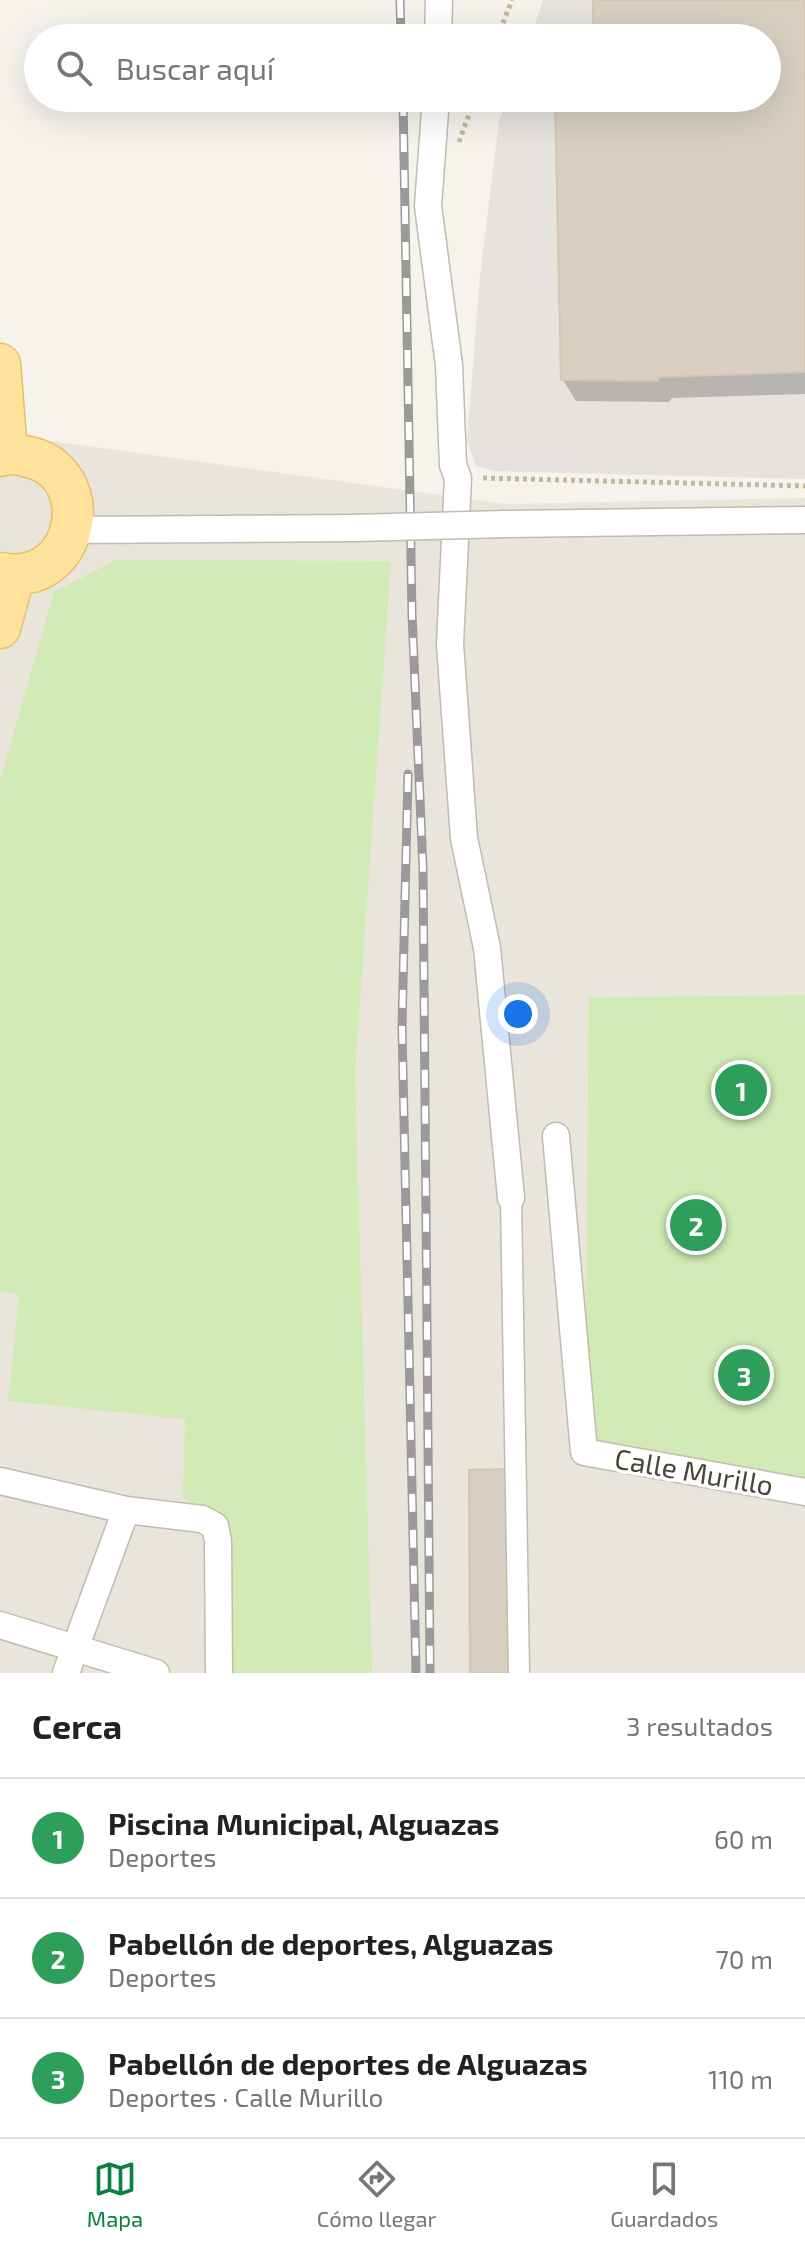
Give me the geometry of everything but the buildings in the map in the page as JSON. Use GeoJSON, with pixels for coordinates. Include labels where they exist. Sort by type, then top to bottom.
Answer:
{"type":"FeatureCollection","features":[{"type":"Feature","properties":{"kind":"main road"},"geometry":{"type":"LineString","coordinates":[[0,364],[4,455],[36,458],[57,473],[72,498],[73,530],[60,554],[37,571],[7,574],[0,628]]}},
{"type":"Feature","properties":{"kind":"street"},"geometry":{"type":"LineString","coordinates":[[438,24],[439,0]]}},
{"type":"Feature","properties":{"kind":"street"},"geometry":{"type":"LineString","coordinates":[[435,112],[428,206],[449,365],[453,465],[458,478],[450,644],[463,823],[487,948],[511,1198],[519,1673]]}},
{"type":"Feature","properties":{"kind":"street"},"geometry":{"type":"LineString","coordinates":[[73,530],[805,520]]}},
{"type":"Feature","properties":{"kind":"street","name":"Calle Murillo"},"geometry":{"type":"LineString","coordinates":[[556,1136],[584,1452],[805,1492]]}},
{"type":"Feature","properties":{"kind":"street"},"geometry":{"type":"LineString","coordinates":[[0,1481],[126,1510],[202,1519],[215,1526],[218,1541],[219,1673]]}},
{"type":"Feature","properties":{"kind":"street"},"geometry":{"type":"LineString","coordinates":[[66,1673],[126,1510]]}},
{"type":"Feature","properties":{"kind":"street"},"geometry":{"type":"LineString","coordinates":[[0,1625],[156,1673]]}},
{"type":"Feature","properties":{"kind":"path"},"geometry":{"type":"LineString","coordinates":[[503,24],[512,0]]}},
{"type":"Feature","properties":{"kind":"path"},"geometry":{"type":"LineString","coordinates":[[458,478],[805,486]]}},
{"type":"Feature","properties":{"kind":"shaded area"},"geometry":{"type":"Polygon","coordinates":[[[543,0],[805,0],[805,479],[493,471],[476,466],[467,441],[480,276],[503,112],[781,112],[781,24],[535,24],[543,0]]]}},
{"type":"Feature","properties":{"kind":"shaded area"},"geometry":{"type":"Polygon","coordinates":[[[0,434],[505,504],[805,498],[805,1673],[0,1673],[0,434]]]}},
{"type":"Feature","properties":{"kind":"green space"},"geometry":{"type":"Polygon","coordinates":[[[116,560],[391,561],[355,1074],[372,1673],[230,1673],[225,1523],[183,1497],[185,1419],[8,1401],[19,1295],[0,1290],[0,781],[54,592],[116,560]]]}},
{"type":"Feature","properties":{"kind":"green space"},"geometry":{"type":"Polygon","coordinates":[[[805,995],[805,1487],[584,1452],[589,998],[805,995]]]}},
{"type":"Feature","properties":{"kind":"railway"},"geometry":{"type":"LineString","coordinates":[[400,0],[401,24]]}},
{"type":"Feature","properties":{"kind":"railway"},"geometry":{"type":"LineString","coordinates":[[403,112],[412,614],[423,869],[430,1673]]}},
{"type":"Feature","properties":{"kind":"railway"},"geometry":{"type":"LineString","coordinates":[[408,774],[402,1026],[416,1673]]}},
{"type":"Feature","properties":{"kind":"place","name":"Piscina Municipal, Alguazas"},"geometry":{"type":"Point","coordinates":[741,1090]}},
{"type":"Feature","properties":{"kind":"place","name":"Pabellón de deportes, Alguazas"},"geometry":{"type":"Point","coordinates":[696,1225]}},
{"type":"Feature","properties":{"kind":"place","name":"Pabellón de deportes de Alguazas"},"geometry":{"type":"Point","coordinates":[744,1375]}}]}
